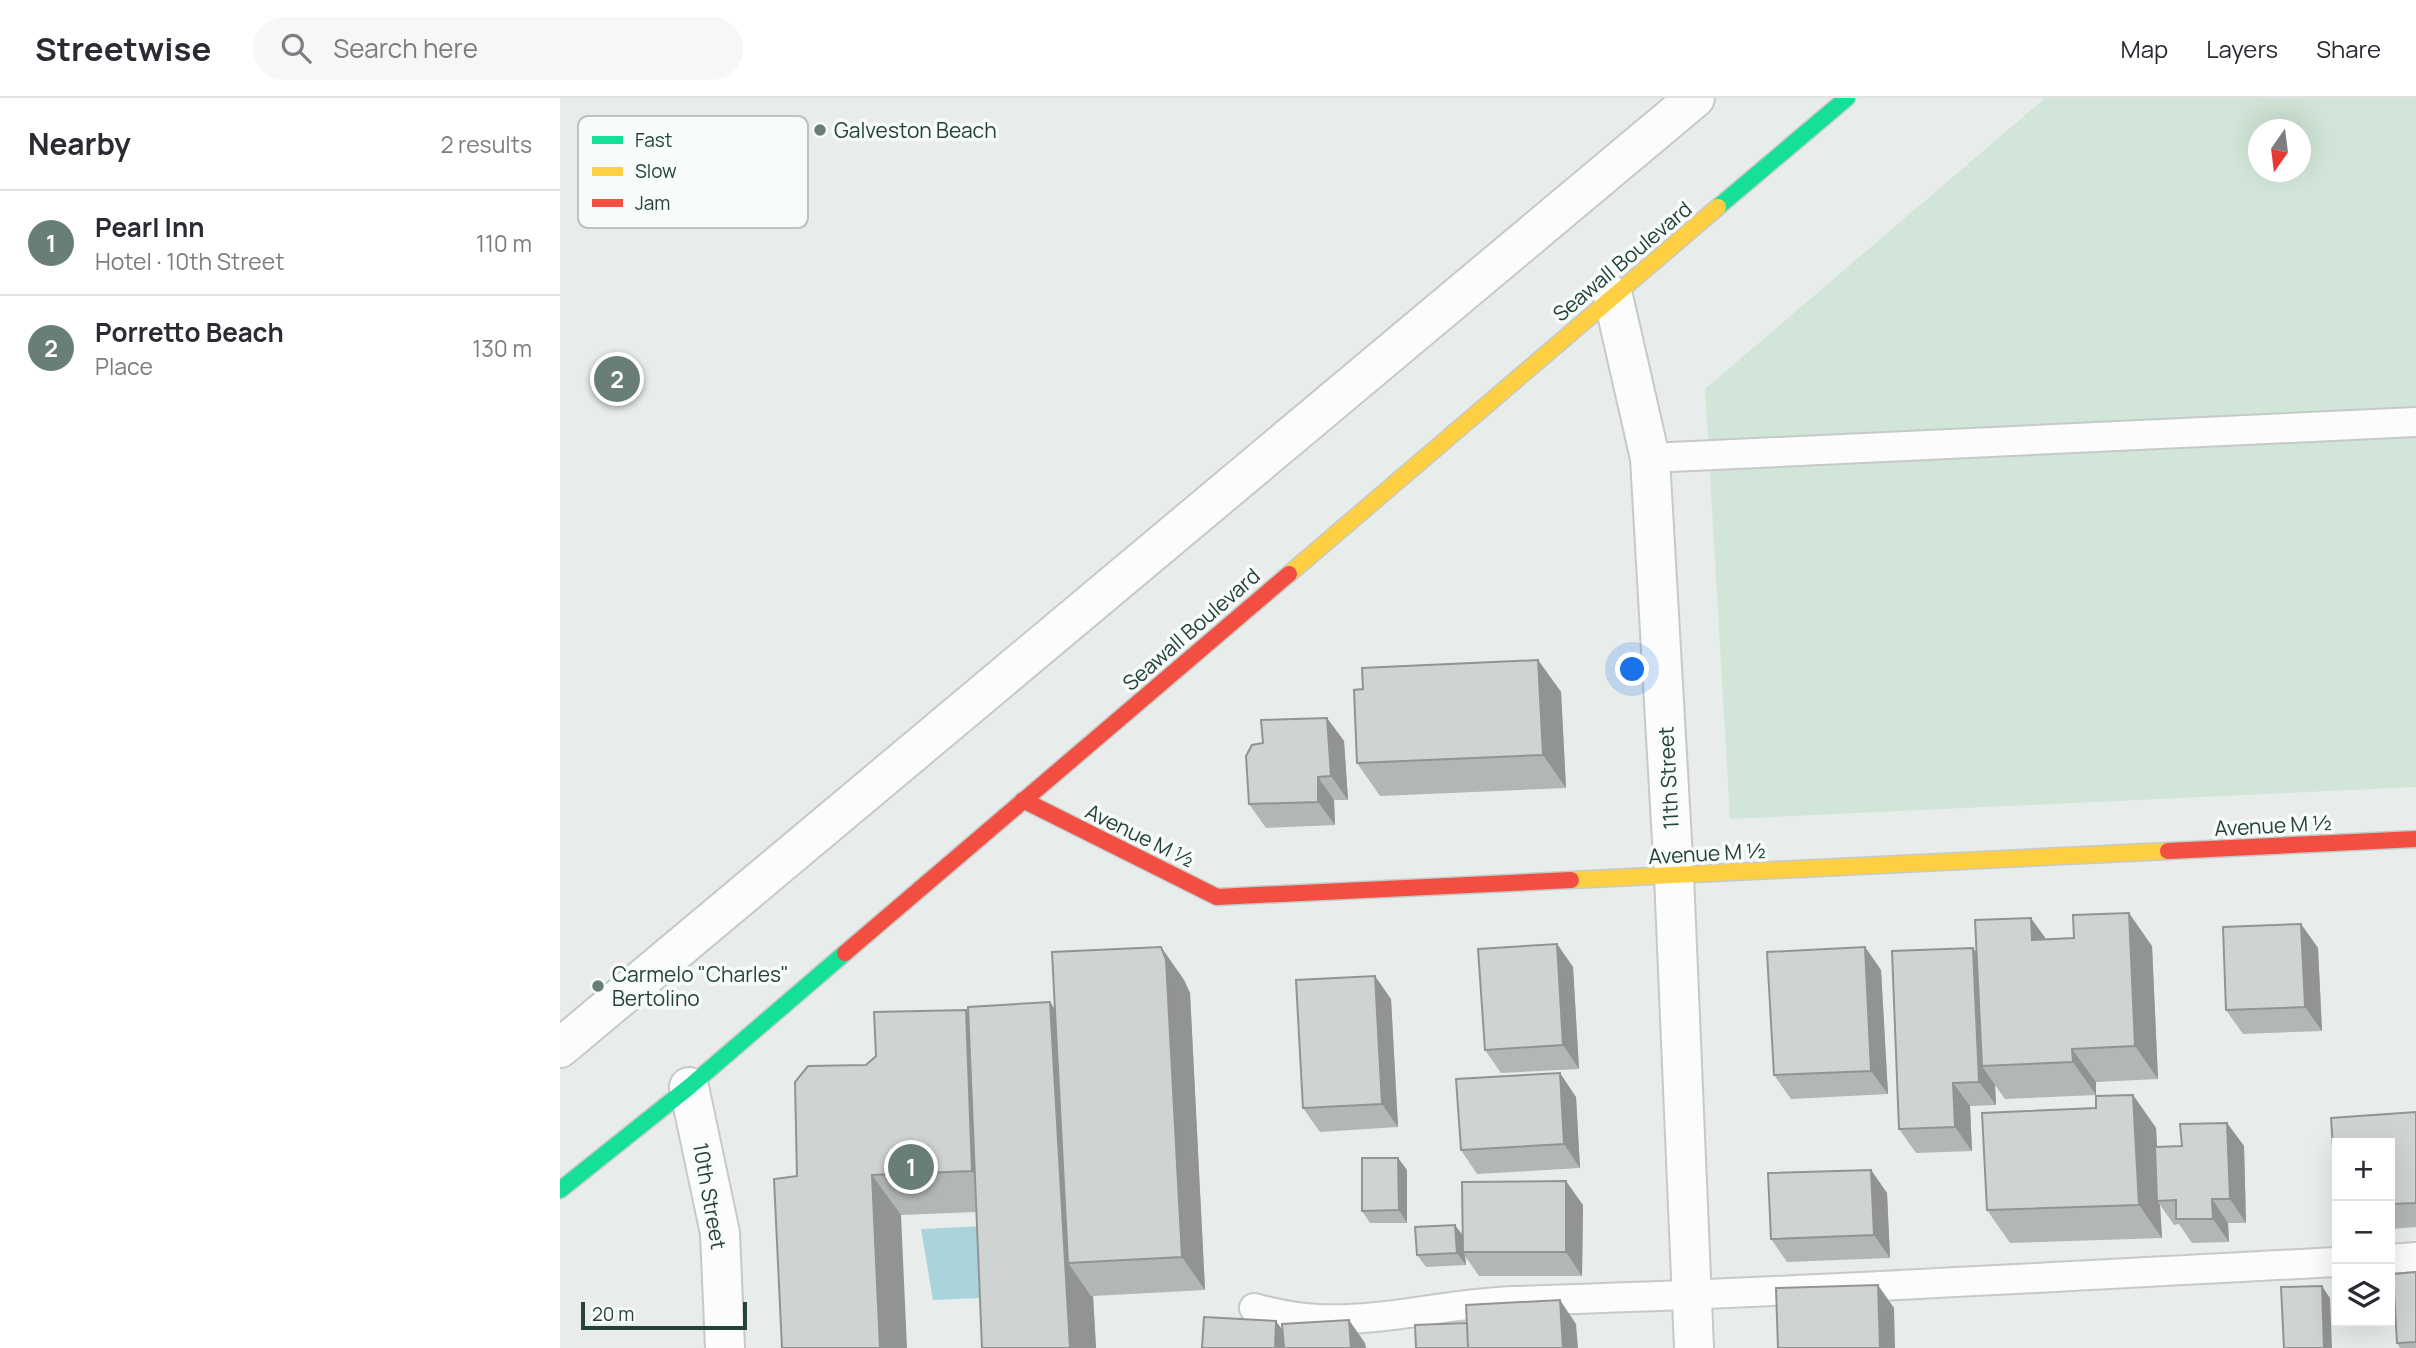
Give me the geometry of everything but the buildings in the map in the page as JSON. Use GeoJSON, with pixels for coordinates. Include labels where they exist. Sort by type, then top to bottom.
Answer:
{"type":"FeatureCollection","features":[{"type":"Feature","properties":{"kind":"main road","name":"Seawall Boulevard"},"geometry":{"type":"LineString","coordinates":[[560,1191],[689,1087],[1847,98]]}},
{"type":"Feature","properties":{"kind":"main road","name":"Avenue M ½"},"geometry":{"type":"LineString","coordinates":[[1023,800],[1217,897],[2416,839]]}},
{"type":"Feature","properties":{"kind":"street"},"geometry":{"type":"LineString","coordinates":[[560,1048],[1695,98]]}},
{"type":"Feature","properties":{"kind":"street","name":"11th Street"},"geometry":{"type":"LineString","coordinates":[[1613,296],[1650,458],[1674,876],[1694,1348]]}},
{"type":"Feature","properties":{"kind":"street","name":"10th Street"},"geometry":{"type":"LineString","coordinates":[[689,1087],[720,1233],[725,1348]]}},
{"type":"Feature","properties":{"kind":"lane"},"geometry":{"type":"LineString","coordinates":[[1650,458],[2416,422]]}},
{"type":"Feature","properties":{"kind":"lane"},"geometry":{"type":"LineString","coordinates":[[2395,1259],[2416,1257]]}},
{"type":"Feature","properties":{"kind":"lane"},"geometry":{"type":"LineString","coordinates":[[1254,1308],[1286,1316],[1321,1319],[1377,1316],[1482,1302],[1692,1296],[2332,1262]]}},
{"type":"Feature","properties":{"kind":"green space"},"geometry":{"type":"Polygon","coordinates":[[[2045,98],[2416,98],[2416,787],[1730,819],[1705,389],[2045,98]]]}},
{"type":"Feature","properties":{"kind":"water"},"geometry":{"type":"Polygon","coordinates":[[[983,1226],[979,1298],[933,1300],[921,1229],[983,1226]]]}},
{"type":"Feature","properties":{"kind":"traffic: fast"},"geometry":{"type":"LineString","coordinates":[[1718,207],[1847,98]]}},
{"type":"Feature","properties":{"kind":"traffic: fast"},"geometry":{"type":"LineString","coordinates":[[560,1190],[689,1087],[845,953]]}},
{"type":"Feature","properties":{"kind":"traffic: slow"},"geometry":{"type":"LineString","coordinates":[[1289,574],[1718,207]]}},
{"type":"Feature","properties":{"kind":"traffic: slow"},"geometry":{"type":"LineString","coordinates":[[1571,880],[2168,851]]}},
{"type":"Feature","properties":{"kind":"traffic: jam"},"geometry":{"type":"LineString","coordinates":[[845,953],[1289,574]]}},
{"type":"Feature","properties":{"kind":"traffic: jam"},"geometry":{"type":"LineString","coordinates":[[1023,800],[1217,897],[1571,880]]}},
{"type":"Feature","properties":{"kind":"traffic: jam"},"geometry":{"type":"LineString","coordinates":[[2168,851],[2416,839]]}},
{"type":"Feature","properties":{"kind":"place","name":"Galveston Beach"},"geometry":{"type":"Point","coordinates":[820,130]}},
{"type":"Feature","properties":{"kind":"place","name":"Porretto Beach"},"geometry":{"type":"Point","coordinates":[617,379]}},
{"type":"Feature","properties":{"kind":"place","name":"Carmelo \"Charles\" Bertolino"},"geometry":{"type":"Point","coordinates":[598,986]}},
{"type":"Feature","properties":{"kind":"place","name":"Pearl Inn"},"geometry":{"type":"Point","coordinates":[911,1167]}}]}
